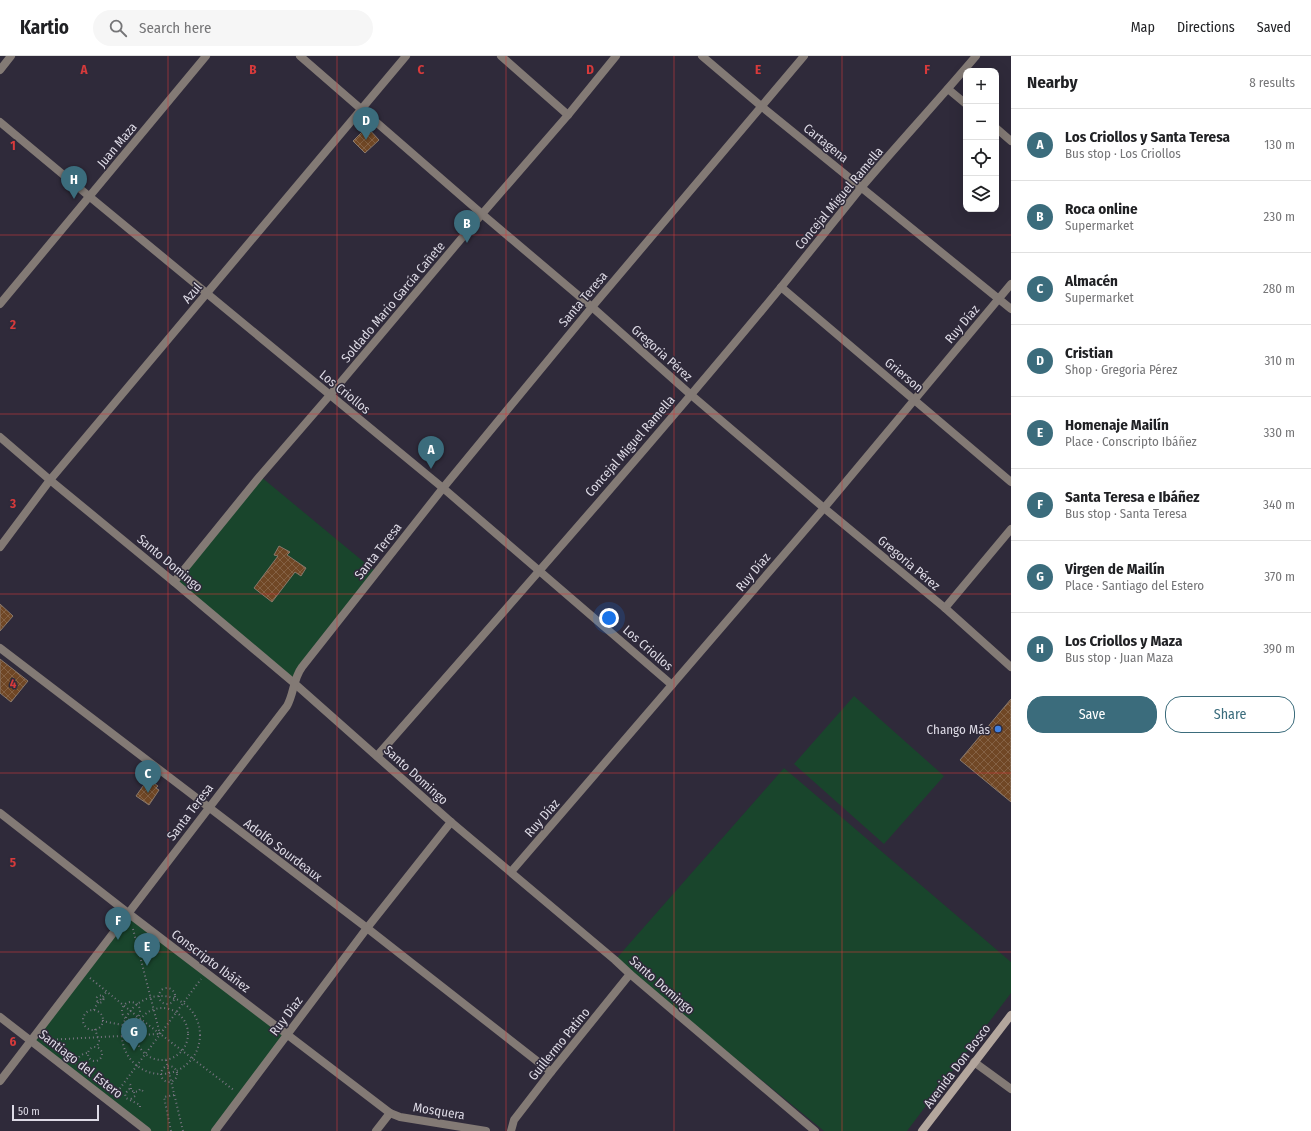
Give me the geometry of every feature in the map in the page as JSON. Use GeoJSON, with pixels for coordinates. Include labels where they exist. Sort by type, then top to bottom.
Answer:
{"type":"FeatureCollection","features":[{"type":"Feature","properties":{"kind":"main road","name":"Avenida Don Bosco"},"geometry":{"type":"LineString","coordinates":[[922,1131],[1011,1015]]}},
{"type":"Feature","properties":{"kind":"street"},"geometry":{"type":"LineString","coordinates":[[0,70],[11,56]]}},
{"type":"Feature","properties":{"kind":"street","name":"Juan Maza"},"geometry":{"type":"LineString","coordinates":[[0,304],[206,56]]}},
{"type":"Feature","properties":{"kind":"street","name":"Gregoria Pérez"},"geometry":{"type":"LineString","coordinates":[[300,56],[592,307],[690,394],[945,608],[1011,667]]}},
{"type":"Feature","properties":{"kind":"street","name":"Azul"},"geometry":{"type":"LineString","coordinates":[[0,547],[50,480],[406,56]]}},
{"type":"Feature","properties":{"kind":"street"},"geometry":{"type":"LineString","coordinates":[[501,56],[568,115]]}},
{"type":"Feature","properties":{"kind":"street","name":"Soldado Mario García Cañete"},"geometry":{"type":"LineString","coordinates":[[174,582],[260,476],[568,115],[616,56]]}},
{"type":"Feature","properties":{"kind":"street","name":"Cartagena"},"geometry":{"type":"LineString","coordinates":[[702,56],[761,106],[1011,309]]}},
{"type":"Feature","properties":{"kind":"street","name":"Santa Teresa"},"geometry":{"type":"LineString","coordinates":[[0,1081],[31,1040],[86,974],[128,913],[287,706],[291,698],[297,673],[443,488],[592,307],[804,56]]}},
{"type":"Feature","properties":{"kind":"street","name":"Concejal Miguel Ramella"},"geometry":{"type":"LineString","coordinates":[[378,756],[539,571],[782,286],[862,187],[976,56]]}},
{"type":"Feature","properties":{"kind":"street"},"geometry":{"type":"LineString","coordinates":[[948,89],[963,102]]}},
{"type":"Feature","properties":{"kind":"street","name":"Los Criollos"},"geometry":{"type":"LineString","coordinates":[[0,122],[443,488],[672,685]]}},
{"type":"Feature","properties":{"kind":"street"},"geometry":{"type":"LineString","coordinates":[[999,131],[1011,141]]}},
{"type":"Feature","properties":{"kind":"street","name":"Ruy Díaz"},"geometry":{"type":"LineString","coordinates":[[511,872],[824,508],[1011,284]]}},
{"type":"Feature","properties":{"kind":"street","name":"Grierson"},"geometry":{"type":"LineString","coordinates":[[782,286],[1011,482]]}},
{"type":"Feature","properties":{"kind":"street","name":"Santo Domingo"},"geometry":{"type":"LineString","coordinates":[[0,437],[294,683],[451,822],[815,1131]]}},
{"type":"Feature","properties":{"kind":"street"},"geometry":{"type":"LineString","coordinates":[[945,608],[1011,529]]}},
{"type":"Feature","properties":{"kind":"street","name":"Adolfo Sourdeaux"},"geometry":{"type":"LineString","coordinates":[[0,648],[208,808],[368,928],[551,1072]]}},
{"type":"Feature","properties":{"kind":"street","name":"Conscripto Ibáñez"},"geometry":{"type":"LineString","coordinates":[[0,813],[128,913],[390,1113]]}},
{"type":"Feature","properties":{"kind":"street","name":"Ruy Díaz"},"geometry":{"type":"LineString","coordinates":[[215,1131],[368,928],[451,822]]}},
{"type":"Feature","properties":{"kind":"street","name":"Guillermo Patino"},"geometry":{"type":"LineString","coordinates":[[511,1131],[514,1120],[630,974]]}},
{"type":"Feature","properties":{"kind":"street","name":"Santiago del Estero"},"geometry":{"type":"LineString","coordinates":[[0,1017],[112,1098],[147,1131]]}},
{"type":"Feature","properties":{"kind":"street"},"geometry":{"type":"LineString","coordinates":[[974,1062],[1011,1089]]}},
{"type":"Feature","properties":{"kind":"street"},"geometry":{"type":"LineString","coordinates":[[376,1131],[390,1113]]}},
{"type":"Feature","properties":{"kind":"street","name":"Mosquera"},"geometry":{"type":"LineString","coordinates":[[390,1113],[400,1117],[486,1131]]}},
{"type":"Feature","properties":{"kind":"path"},"geometry":{"type":"LineString","coordinates":[[128,913],[160,1034]]}},
{"type":"Feature","properties":{"kind":"path"},"geometry":{"type":"LineString","coordinates":[[119,1099],[112,1098],[206,972]]}},
{"type":"Feature","properties":{"kind":"path"},"geometry":{"type":"LineString","coordinates":[[85,983],[86,974]]}},
{"type":"Feature","properties":{"kind":"path"},"geometry":{"type":"LineString","coordinates":[[86,974],[124,1006],[241,1096]]}},
{"type":"Feature","properties":{"kind":"path"},"geometry":{"type":"LineString","coordinates":[[160,996],[162,992],[168,989],[173,991],[175,998]]}},
{"type":"Feature","properties":{"kind":"path"},"geometry":{"type":"LineString","coordinates":[[94,1010],[100,1013],[102,1021],[100,1026],[95,1029],[89,1029],[84,1025],[83,1019],[86,1013],[94,1010],[102,996],[107,991]]}},
{"type":"Feature","properties":{"kind":"path"},"geometry":{"type":"LineString","coordinates":[[160,996],[163,1003],[168,1004],[175,998]]}},
{"type":"Feature","properties":{"kind":"path"},"geometry":{"type":"LineString","coordinates":[[160,996],[175,998],[184,1002],[194,1013],[200,1025],[201,1038],[199,1050],[193,1059],[182,1070],[161,1075],[147,1072],[136,1066],[126,1053],[122,1044],[123,1025],[126,1018],[137,1004],[150,997],[160,996]]}},
{"type":"Feature","properties":{"kind":"path"},"geometry":{"type":"LineString","coordinates":[[130,1002],[137,1004],[140,1010],[138,1017],[132,1020],[126,1018],[122,1012],[124,1006],[130,1002]]}},
{"type":"Feature","properties":{"kind":"path"},"geometry":{"type":"LineString","coordinates":[[161,1008],[176,1012],[183,1018],[188,1030],[187,1043],[178,1055],[166,1060],[151,1058],[140,1049],[137,1042],[137,1027],[141,1019],[146,1013],[161,1008]]}},
{"type":"Feature","properties":{"kind":"path"},"geometry":{"type":"LineString","coordinates":[[102,1021],[123,1025]]}},
{"type":"Feature","properties":{"kind":"path"},"geometry":{"type":"LineString","coordinates":[[95,1029],[99,1044],[97,1047]]}},
{"type":"Feature","properties":{"kind":"path"},"geometry":{"type":"LineString","coordinates":[[46,1044],[40,1040],[160,1034]]}},
{"type":"Feature","properties":{"kind":"path"},"geometry":{"type":"LineString","coordinates":[[87,1053],[89,1059],[98,1061],[102,1054],[101,1050],[97,1047]]}},
{"type":"Feature","properties":{"kind":"path"},"geometry":{"type":"LineString","coordinates":[[69,1061],[74,1065],[80,1056],[87,1053],[91,1048],[97,1047]]}},
{"type":"Feature","properties":{"kind":"path"},"geometry":{"type":"LineString","coordinates":[[166,1060],[182,1131]]}},
{"type":"Feature","properties":{"kind":"path"},"geometry":{"type":"LineString","coordinates":[[161,1075],[162,1070],[167,1066],[174,1067],[177,1071]]}},
{"type":"Feature","properties":{"kind":"path"},"geometry":{"type":"LineString","coordinates":[[161,1075],[165,1081],[171,1082],[176,1079],[177,1071]]}},
{"type":"Feature","properties":{"kind":"path"},"geometry":{"type":"LineString","coordinates":[[132,1086],[131,1089],[126,1091],[125,1095],[128,1099],[138,1105]]}},
{"type":"Feature","properties":{"kind":"path"},"geometry":{"type":"LineString","coordinates":[[131,1089],[135,1096],[131,1100]]}},
{"type":"Feature","properties":{"kind":"path"},"geometry":{"type":"LineString","coordinates":[[134,1092],[139,1091]]}},
{"type":"Feature","properties":{"kind":"path"},"geometry":{"type":"LineString","coordinates":[[171,1131],[164,1097],[174,1095]]}},
{"type":"Feature","properties":{"kind":"green space"},"geometry":{"type":"Polygon","coordinates":[[[260,476],[376,572],[294,683],[174,582],[260,476]]]}},
{"type":"Feature","properties":{"kind":"green space"},"geometry":{"type":"Polygon","coordinates":[[[854,696],[944,776],[884,844],[794,764],[854,696]]]}},
{"type":"Feature","properties":{"kind":"green space"},"geometry":{"type":"Polygon","coordinates":[[[784,768],[1011,962],[1011,993],[907,1131],[824,1131],[615,960],[784,768]]]}},
{"type":"Feature","properties":{"kind":"green space"},"geometry":{"type":"Polygon","coordinates":[[[128,913],[288,1034],[215,1131],[147,1131],[31,1040],[128,913]]]}},
{"type":"Feature","properties":{"kind":"building"},"geometry":{"type":"Polygon","coordinates":[[[367,127],[379,140],[365,153],[353,141],[367,127]]]}},
{"type":"Feature","properties":{"kind":"building"},"geometry":{"type":"Polygon","coordinates":[[[279,546],[290,552],[287,555],[306,568],[301,576],[295,572],[272,602],[254,588],[278,556],[274,555],[279,546]]]}},
{"type":"Feature","properties":{"kind":"building"},"geometry":{"type":"Polygon","coordinates":[[[0,604],[13,616],[0,631],[0,604]]]}},
{"type":"Feature","properties":{"kind":"building"},"geometry":{"type":"Polygon","coordinates":[[[0,659],[28,681],[11,702],[0,693],[0,659]]]}},
{"type":"Feature","properties":{"kind":"building","name":"Chango Más"},"geometry":{"type":"Polygon","coordinates":[[[1011,699],[1011,802],[960,760],[1011,699]]]}},
{"type":"Feature","properties":{"kind":"building"},"geometry":{"type":"Polygon","coordinates":[[[148,779],[158,786],[156,788],[159,790],[149,805],[136,796],[148,779]]]}},
{"type":"Feature","properties":{"kind":"place","name":"Cristian"},"geometry":{"type":"Point","coordinates":[366,140]}},
{"type":"Feature","properties":{"kind":"place","name":"Los Criollos y Maza"},"geometry":{"type":"Point","coordinates":[74,199]}},
{"type":"Feature","properties":{"kind":"place","name":"Roca online"},"geometry":{"type":"Point","coordinates":[467,243]}},
{"type":"Feature","properties":{"kind":"place","name":"Los Criollos y Santa Teresa"},"geometry":{"type":"Point","coordinates":[431,469]}},
{"type":"Feature","properties":{"kind":"place","name":"Chango Más"},"geometry":{"type":"Point","coordinates":[998,729]}},
{"type":"Feature","properties":{"kind":"place","name":"Almacén"},"geometry":{"type":"Point","coordinates":[148,793]}},
{"type":"Feature","properties":{"kind":"place","name":"Santa Teresa e Ibáñez"},"geometry":{"type":"Point","coordinates":[118,940]}},
{"type":"Feature","properties":{"kind":"place","name":"Homenaje Mailín"},"geometry":{"type":"Point","coordinates":[147,966]}},
{"type":"Feature","properties":{"kind":"place","name":"Virgen de Mailín"},"geometry":{"type":"Point","coordinates":[134,1051]}}]}
